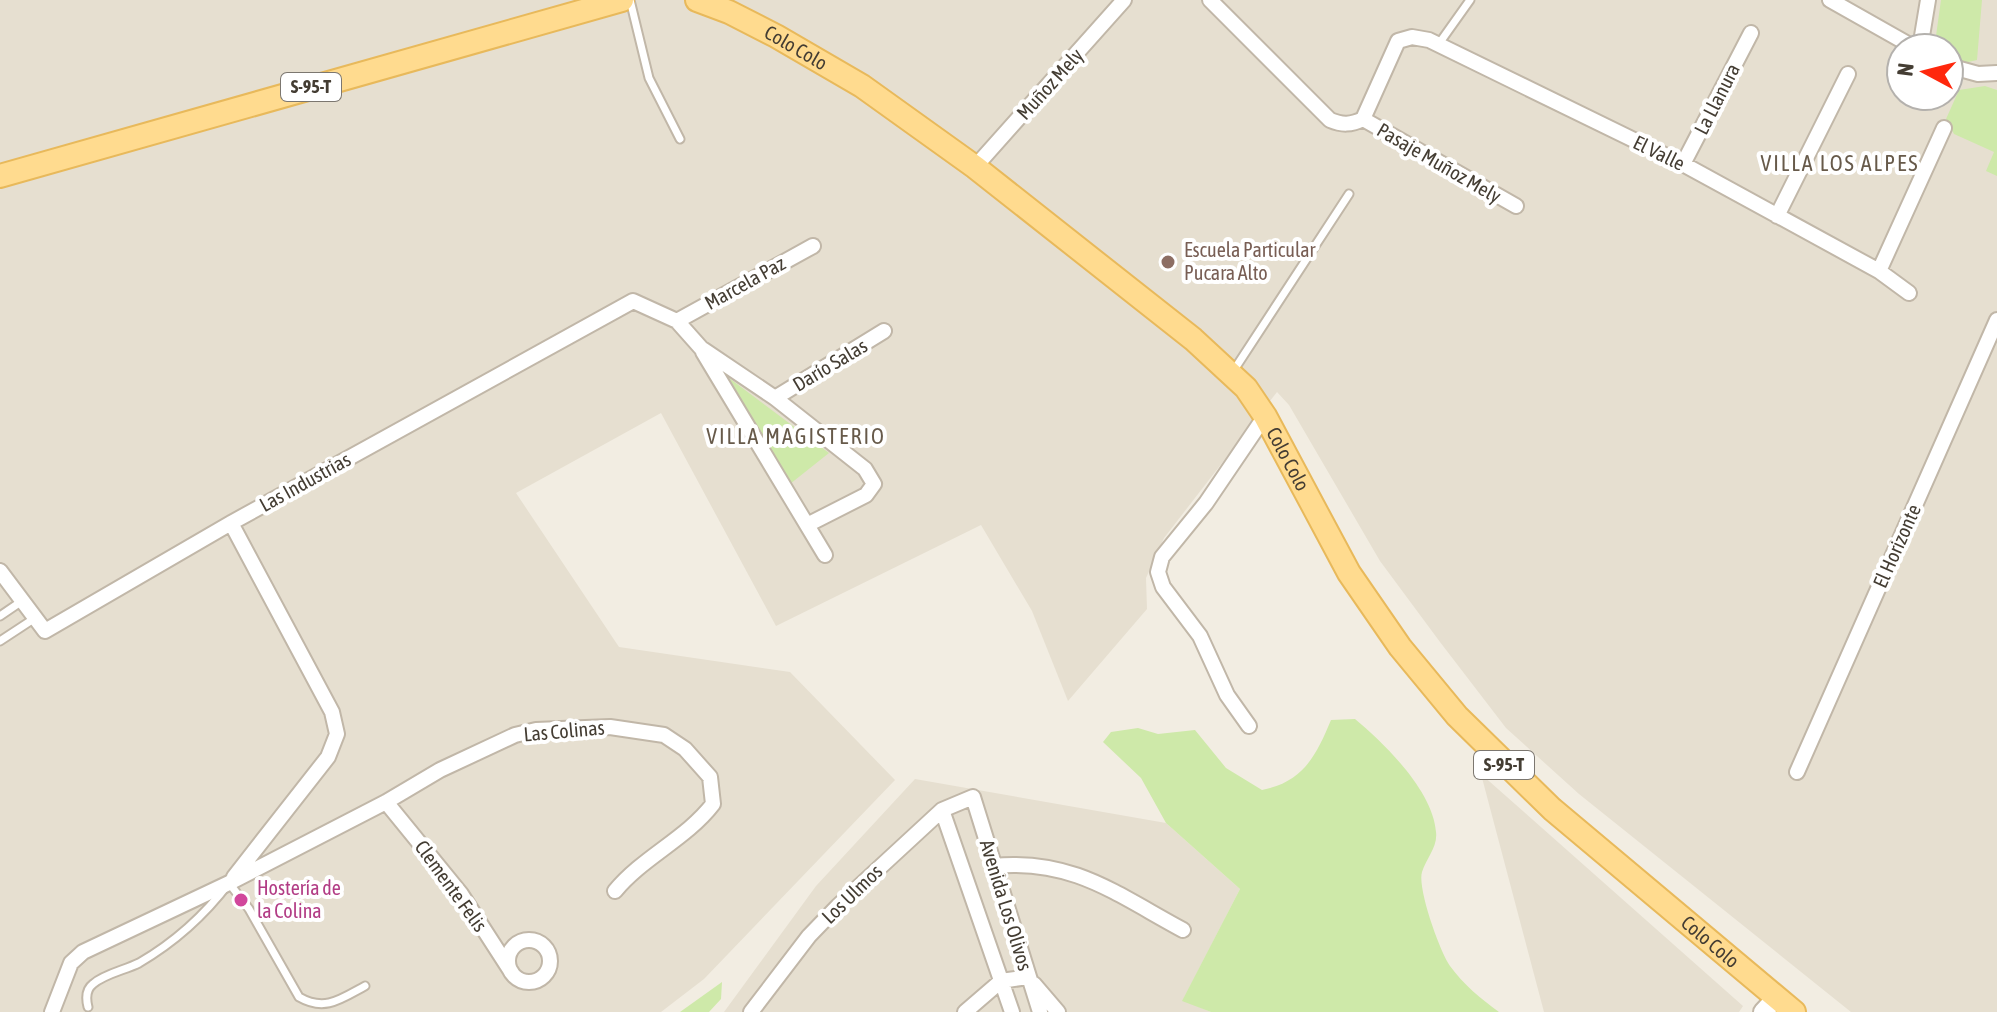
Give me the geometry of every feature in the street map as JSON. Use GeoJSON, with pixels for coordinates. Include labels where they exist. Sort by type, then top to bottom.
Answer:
{"type":"FeatureCollection","features":[{"type":"Feature","properties":{"kind":"main road","name":"S-95-T"},"geometry":{"type":"LineString","coordinates":[[0,176],[622,0]]}},
{"type":"Feature","properties":{"kind":"main road","name":"Colo Colo"},"geometry":{"type":"LineString","coordinates":[[697,0],[776,36],[862,86],[975,167],[1193,339],[1231,374],[1246,388],[1265,416],[1349,573],[1400,647],[1457,716],[1552,809],[1781,1008]]}},
{"type":"Feature","properties":{"kind":"street","name":"Muñoz Mely"},"geometry":{"type":"LineString","coordinates":[[975,167],[1124,0]]}},
{"type":"Feature","properties":{"kind":"street","name":"Pasaje Muñoz Mely"},"geometry":{"type":"LineString","coordinates":[[1210,0],[1330,120],[1345,124],[1363,119],[1516,206]]}},
{"type":"Feature","properties":{"kind":"street"},"geometry":{"type":"LineString","coordinates":[[1830,0],[1888,32]]}},
{"type":"Feature","properties":{"kind":"street"},"geometry":{"type":"LineString","coordinates":[[1921,32],[1928,0]]}},
{"type":"Feature","properties":{"kind":"street","name":"La Llanura"},"geometry":{"type":"LineString","coordinates":[[1683,164],[1751,33]]}},
{"type":"Feature","properties":{"kind":"street","name":"El Valle"},"geometry":{"type":"LineString","coordinates":[[1398,41],[1419,38],[1438,45],[1683,164],[1879,271],[1909,293]]}},
{"type":"Feature","properties":{"kind":"street","name":"Pasaje Muñoz Mely"},"geometry":{"type":"LineString","coordinates":[[1363,119],[1398,41]]}},
{"type":"Feature","properties":{"kind":"street"},"geometry":{"type":"LineString","coordinates":[[1965,70],[1978,74],[1997,73]]}},
{"type":"Feature","properties":{"kind":"street"},"geometry":{"type":"LineString","coordinates":[[1777,216],[1848,74]]}},
{"type":"Feature","properties":{"kind":"street"},"geometry":{"type":"LineString","coordinates":[[1879,271],[1944,128]]}},
{"type":"Feature","properties":{"kind":"street","name":"Marcela Paz"},"geometry":{"type":"LineString","coordinates":[[677,321],[813,246]]}},
{"type":"Feature","properties":{"kind":"street","name":"Las Industrias"},"geometry":{"type":"LineString","coordinates":[[36,618],[45,631],[231,523],[633,301],[677,321]]}},
{"type":"Feature","properties":{"kind":"street","name":"El Horizonte"},"geometry":{"type":"LineString","coordinates":[[1797,772],[1997,320]]}},
{"type":"Feature","properties":{"kind":"street"},"geometry":{"type":"LineString","coordinates":[[677,321],[701,348],[825,555]]}},
{"type":"Feature","properties":{"kind":"street","name":"Darío Salas"},"geometry":{"type":"LineString","coordinates":[[775,398],[884,331]]}},
{"type":"Feature","properties":{"kind":"street"},"geometry":{"type":"LineString","coordinates":[[701,348],[775,398],[865,469],[874,484],[866,495],[807,525]]}},
{"type":"Feature","properties":{"kind":"street"},"geometry":{"type":"LineString","coordinates":[[1249,726],[1227,695],[1200,636],[1163,587],[1158,572],[1162,557],[1206,503],[1265,416]]}},
{"type":"Feature","properties":{"kind":"street","name":"Las Colinas"},"geometry":{"type":"LineString","coordinates":[[229,883],[328,757],[337,734],[332,712],[231,523]]}},
{"type":"Feature","properties":{"kind":"street"},"geometry":{"type":"LineString","coordinates":[[0,571],[36,618]]}},
{"type":"Feature","properties":{"kind":"street","name":"Las Colinas"},"geometry":{"type":"LineString","coordinates":[[52,1012],[71,963],[83,952],[229,883],[464,759],[515,735],[536,730],[610,727],[664,735],[685,749],[710,777],[713,804],[702,818],[626,877],[615,891]]}},
{"type":"Feature","properties":{"kind":"street","name":"Los Ulmos"},"geometry":{"type":"LineString","coordinates":[[751,1012],[809,936],[942,810],[973,797]]}},
{"type":"Feature","properties":{"kind":"street","name":"Avenida Los Olivos"},"geometry":{"type":"LineString","coordinates":[[973,797],[1040,1012]]}},
{"type":"Feature","properties":{"kind":"street","name":"Clemente Felis"},"geometry":{"type":"LineString","coordinates":[[386,802],[461,894],[512,973]]}},
{"type":"Feature","properties":{"kind":"street","name":"Avenida Los Olivos"},"geometry":{"type":"LineString","coordinates":[[942,810],[1012,1012]]}},
{"type":"Feature","properties":{"kind":"street"},"geometry":{"type":"LineString","coordinates":[[993,866],[1041,865],[1079,874],[1183,930]]}},
{"type":"Feature","properties":{"kind":"street"},"geometry":{"type":"LineString","coordinates":[[965,1012],[1001,981],[1028,977],[1058,1012]]}},
{"type":"Feature","properties":{"kind":"lane"},"geometry":{"type":"LineString","coordinates":[[630,0],[649,78],[680,139]]}},
{"type":"Feature","properties":{"kind":"lane"},"geometry":{"type":"LineString","coordinates":[[1438,45],[1470,0]]}},
{"type":"Feature","properties":{"kind":"lane"},"geometry":{"type":"LineString","coordinates":[[1231,374],[1349,194]]}},
{"type":"Feature","properties":{"kind":"lane"},"geometry":{"type":"LineString","coordinates":[[0,616],[22,601]]}},
{"type":"Feature","properties":{"kind":"lane"},"geometry":{"type":"LineString","coordinates":[[0,641],[36,618]]}},
{"type":"Feature","properties":{"kind":"lane"},"geometry":{"type":"LineString","coordinates":[[88,1007],[86,995],[94,983],[136,964],[174,940],[204,913],[229,883],[249,909],[299,997],[312,1005],[326,1007],[365,986]]}},
{"type":"Feature","properties":{"kind":"shaded area"},"geometry":{"type":"Polygon","coordinates":[[[0,0],[1997,0],[1997,1012],[1851,1012],[1579,794],[1506,728],[1440,642],[1380,561],[1289,405],[1277,392],[1164,538],[1146,578],[1147,609],[1068,701],[1032,611],[981,525],[776,626],[661,413],[516,493],[619,647],[790,672],[895,780],[704,979],[661,1012],[0,1012],[0,0]]]}},
{"type":"Feature","properties":{"kind":"shaded area"},"geometry":{"type":"Polygon","coordinates":[[[1481,774],[1743,1006],[1739,1012],[1544,1012],[1481,774]]]}},
{"type":"Feature","properties":{"kind":"shaded area"},"geometry":{"type":"Polygon","coordinates":[[[915,779],[1166,823],[1240,889],[1183,1000],[1211,1012],[724,1012],[816,886],[915,779]]]}},
{"type":"Feature","properties":{"kind":"green space"},"geometry":{"type":"Polygon","coordinates":[[[1941,0],[1982,0],[1977,60],[1965,63],[1965,32],[1937,32],[1941,0]]]}},
{"type":"Feature","properties":{"kind":"green space"},"geometry":{"type":"Polygon","coordinates":[[[1985,86],[1997,90],[1997,176],[1986,171],[1994,152],[1954,134],[1946,119],[1949,112],[1965,112],[1965,89],[1985,86]]]}},
{"type":"Feature","properties":{"kind":"green space"},"geometry":{"type":"Polygon","coordinates":[[[729,378],[829,453],[790,484],[729,378]]]}},
{"type":"Feature","properties":{"kind":"green space"},"geometry":{"type":"Polygon","coordinates":[[[1355,719],[1406,770],[1426,801],[1436,832],[1421,880],[1430,920],[1450,966],[1473,991],[1499,1012],[1211,1012],[1182,1001],[1240,889],[1166,823],[1141,778],[1103,742],[1111,732],[1138,728],[1158,734],[1195,730],[1226,768],[1262,790],[1288,781],[1306,766],[1331,720],[1355,719]]]}},
{"type":"Feature","properties":{"kind":"green space"},"geometry":{"type":"Polygon","coordinates":[[[722,982],[721,999],[709,1012],[680,1012],[722,982]]]}},
{"type":"Feature","properties":{"kind":"place","name":"Escuela Particular Pucara Alto"},"geometry":{"type":"Point","coordinates":[1168,262]}},
{"type":"Feature","properties":{"kind":"place","name":"Hostería de la Colina"},"geometry":{"type":"Point","coordinates":[241,900]}},
{"type":"Feature","properties":{"kind":"district","name":"VILLA LOS ALPES"},"geometry":{"type":"Point","coordinates":[1840,163]}},
{"type":"Feature","properties":{"kind":"district","name":"VILLA MAGISTERIO"},"geometry":{"type":"Point","coordinates":[796,436]}}]}
